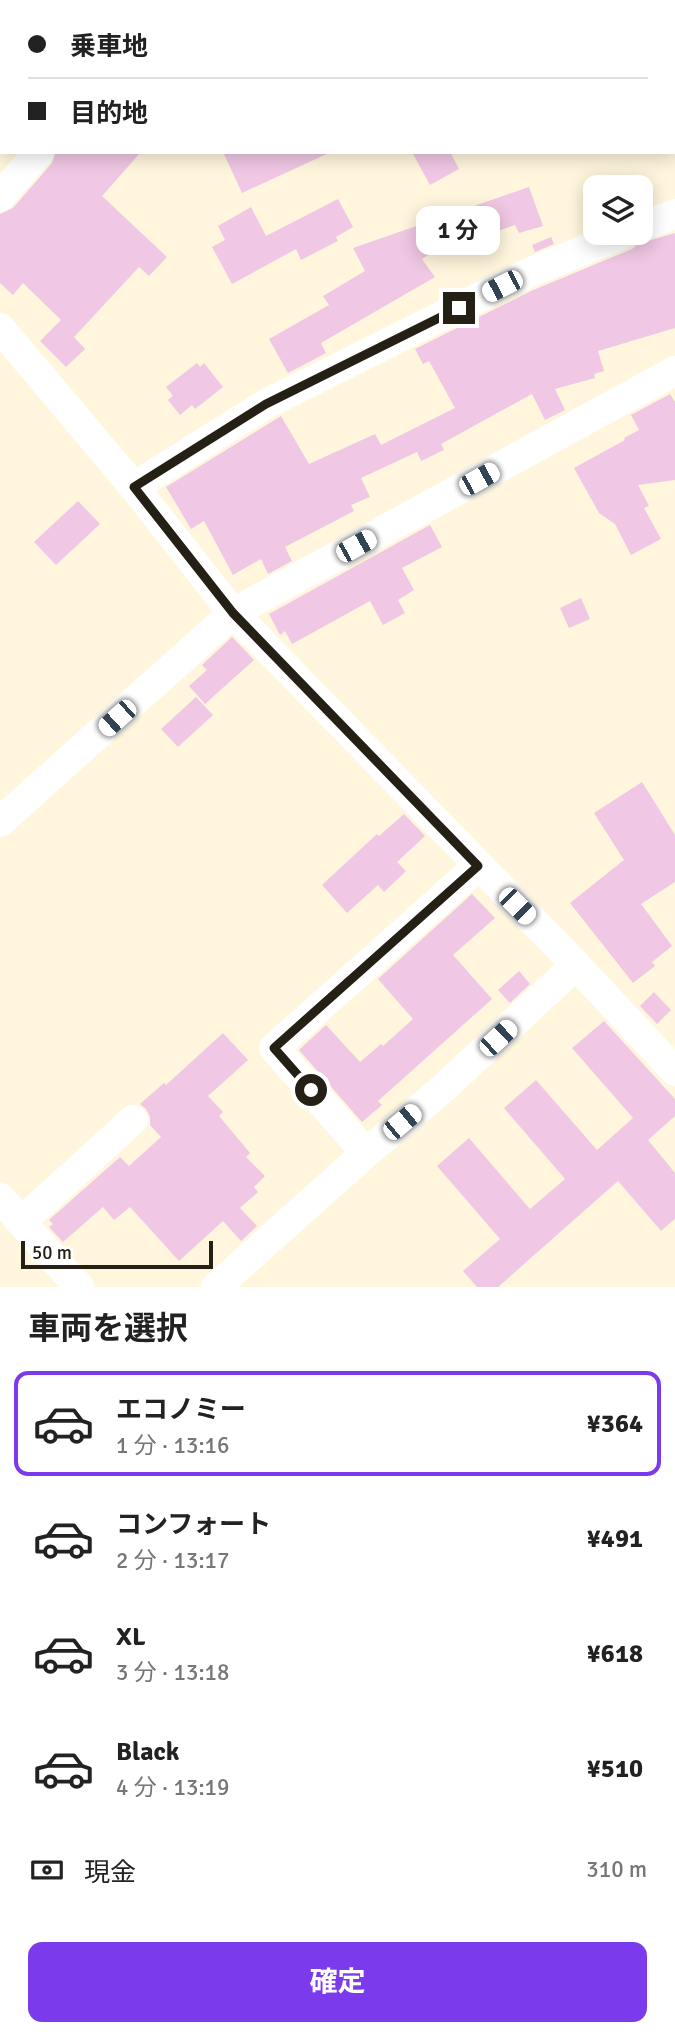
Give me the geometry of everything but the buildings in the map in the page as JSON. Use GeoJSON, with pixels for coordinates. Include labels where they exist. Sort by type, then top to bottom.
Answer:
{"type":"FeatureCollection","features":[{"type":"Feature","properties":{"kind":"street"},"geometry":{"type":"LineString","coordinates":[[0,197],[37,154]]}},
{"type":"Feature","properties":{"kind":"street"},"geometry":{"type":"LineString","coordinates":[[653,222],[675,214]]}},
{"type":"Feature","properties":{"kind":"street"},"geometry":{"type":"LineString","coordinates":[[134,487],[266,404],[524,275],[596,245]]}},
{"type":"Feature","properties":{"kind":"street"},"geometry":{"type":"LineString","coordinates":[[0,328],[134,487],[233,613],[576,965],[675,1071]]}},
{"type":"Feature","properties":{"kind":"street"},"geometry":{"type":"LineString","coordinates":[[0,822],[233,613],[675,371]]}},
{"type":"Feature","properties":{"kind":"street"},"geometry":{"type":"LineString","coordinates":[[366,1153],[274,1048],[478,866]]}},
{"type":"Feature","properties":{"kind":"street"},"geometry":{"type":"LineString","coordinates":[[216,1287],[366,1153],[439,1092],[576,965]]}},
{"type":"Feature","properties":{"kind":"street"},"geometry":{"type":"LineString","coordinates":[[21,1222],[133,1120]]}},
{"type":"Feature","properties":{"kind":"street"},"geometry":{"type":"LineString","coordinates":[[0,1198],[79,1287]]}},
{"type":"Feature","properties":{"kind":"route"},"geometry":{"type":"LineString","coordinates":[[311,1090],[274,1048],[478,866],[233,613],[134,487],[266,404],[459,308]]}}]}
